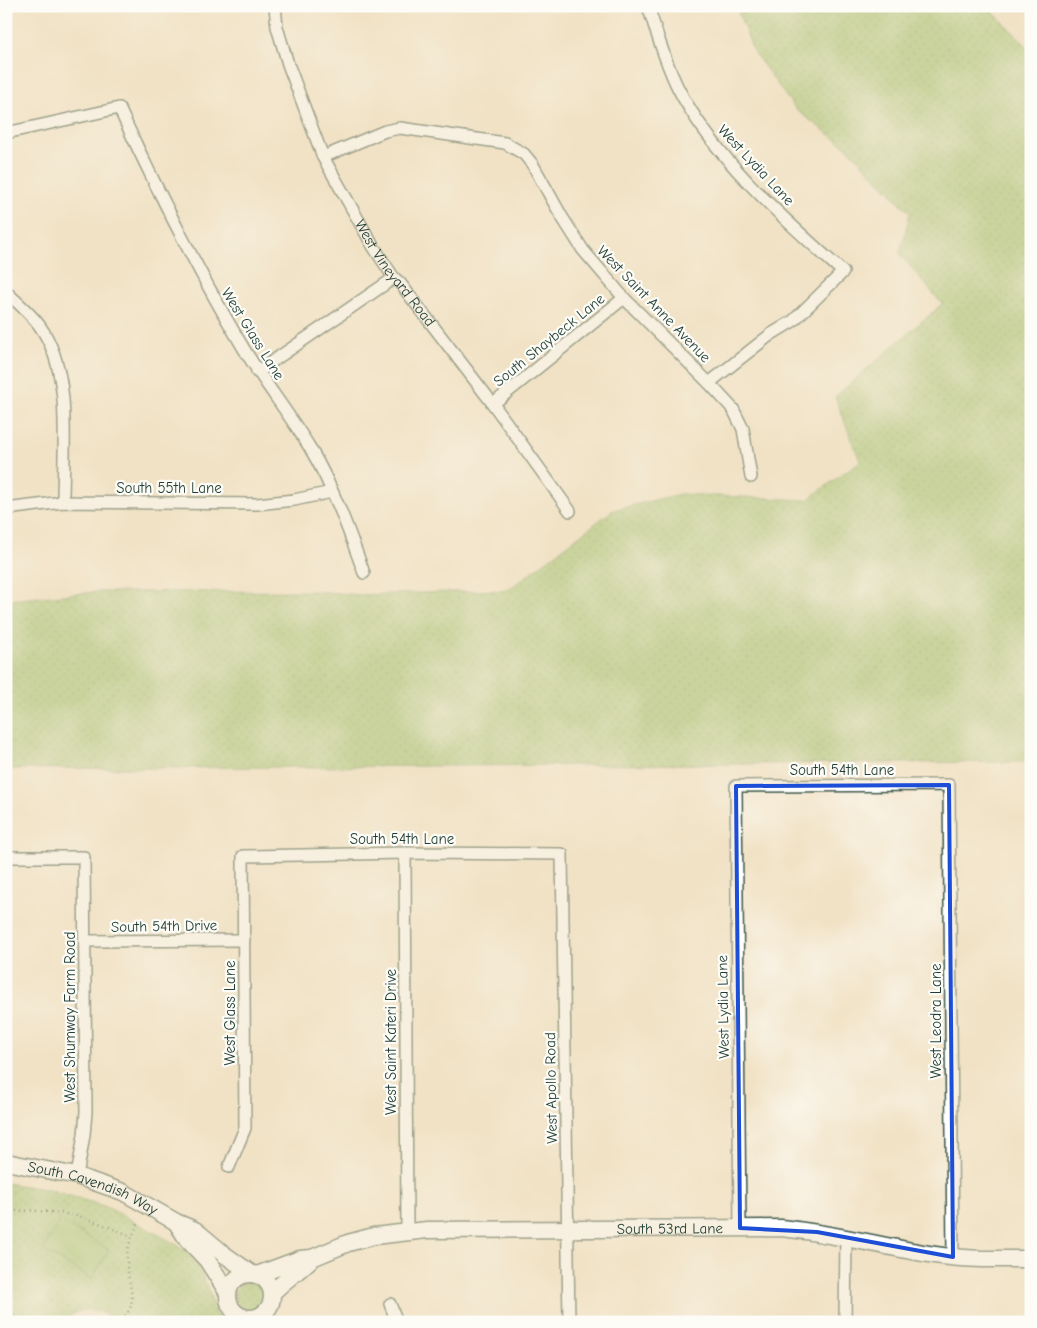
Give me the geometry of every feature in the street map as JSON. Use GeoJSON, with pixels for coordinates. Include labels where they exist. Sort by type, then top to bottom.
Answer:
{"type":"FeatureCollection","features":[{"type":"Feature","properties":{"kind":"street","name":"West Vineyard Road"},"geometry":{"type":"LineString","coordinates":[[275,6],[277,27],[288,64],[323,157],[373,246],[394,278],[493,404],[570,511]]}},
{"type":"Feature","properties":{"kind":"street","name":"West Lydia Lane"},"geometry":{"type":"LineString","coordinates":[[648,6],[668,64],[679,89],[700,124],[724,156],[750,184],[843,272],[792,321],[770,335],[709,383]]}},
{"type":"Feature","properties":{"kind":"street","name":"West Glass Lane"},"geometry":{"type":"LineString","coordinates":[[6,132],[119,108],[148,171],[209,290],[257,372],[311,449],[352,537],[364,573]]}},
{"type":"Feature","properties":{"kind":"street","name":"West Saint Anne Avenue"},"geometry":{"type":"LineString","coordinates":[[323,157],[385,131],[400,128],[505,143],[524,154],[533,165],[583,250],[624,298],[733,409],[743,429],[751,477]]}},
{"type":"Feature","properties":{"kind":"street"},"geometry":{"type":"LineString","coordinates":[[257,372],[394,278]]}},
{"type":"Feature","properties":{"kind":"street"},"geometry":{"type":"LineString","coordinates":[[6,292],[38,324],[48,340],[57,361],[63,393],[63,502]]}},
{"type":"Feature","properties":{"kind":"street","name":"South Shaybeck Lane"},"geometry":{"type":"LineString","coordinates":[[493,404],[624,298]]}},
{"type":"Feature","properties":{"kind":"street","name":"South 55th Lane"},"geometry":{"type":"LineString","coordinates":[[6,509],[63,502],[257,504],[294,500],[332,492]]}},
{"type":"Feature","properties":{"kind":"street","name":"South 54th Lane"},"geometry":{"type":"LineString","coordinates":[[736,786],[949,785]]}},
{"type":"Feature","properties":{"kind":"street","name":"West Leodra Lane"},"geometry":{"type":"LineString","coordinates":[[949,785],[953,1258]]}},
{"type":"Feature","properties":{"kind":"street","name":"West Lydia Lane"},"geometry":{"type":"LineString","coordinates":[[736,786],[740,1228]]}},
{"type":"Feature","properties":{"kind":"street","name":"South 54th Lane"},"geometry":{"type":"LineString","coordinates":[[243,856],[405,853],[562,854]]}},
{"type":"Feature","properties":{"kind":"street","name":"West Saint Kateri Drive"},"geometry":{"type":"LineString","coordinates":[[405,853],[407,1231]]}},
{"type":"Feature","properties":{"kind":"street","name":"West Apollo Road"},"geometry":{"type":"LineString","coordinates":[[562,854],[569,1322]]}},
{"type":"Feature","properties":{"kind":"street","name":"West Glass Lane"},"geometry":{"type":"LineString","coordinates":[[229,1167],[245,1128],[243,856]]}},
{"type":"Feature","properties":{"kind":"street","name":"West Shumway Farm Road"},"geometry":{"type":"LineString","coordinates":[[6,857],[84,857],[86,1112],[84,1135],[76,1176]]}},
{"type":"Feature","properties":{"kind":"street","name":"South 54th Drive"},"geometry":{"type":"LineString","coordinates":[[84,941],[244,940]]}},
{"type":"Feature","properties":{"kind":"street","name":"South Cavendish Way"},"geometry":{"type":"LineString","coordinates":[[6,1162],[76,1176],[123,1192],[176,1222],[195,1230],[225,1255],[254,1275]]}},
{"type":"Feature","properties":{"kind":"street","name":"South Cavendish Way"},"geometry":{"type":"LineString","coordinates":[[176,1222],[187,1239],[198,1249],[216,1272],[228,1293]]}},
{"type":"Feature","properties":{"kind":"street","name":"South 53rd Lane"},"geometry":{"type":"LineString","coordinates":[[312,1258],[285,1281],[262,1315],[250,1320],[233,1311],[228,1293],[230,1287],[238,1278],[244,1275],[254,1275],[300,1259],[312,1258],[367,1238],[407,1231],[740,1228],[801,1230],[953,1258],[1031,1259]]}},
{"type":"Feature","properties":{"kind":"street"},"geometry":{"type":"LineString","coordinates":[[845,1322],[846,1238]]}},
{"type":"Feature","properties":{"kind":"street"},"geometry":{"type":"LineString","coordinates":[[254,1275],[267,1282],[272,1299],[275,1322]]}},
{"type":"Feature","properties":{"kind":"street"},"geometry":{"type":"LineString","coordinates":[[390,1304],[397,1322]]}},
{"type":"Feature","properties":{"kind":"path"},"geometry":{"type":"LineString","coordinates":[[6,1211],[53,1212],[80,1216],[132,1236]]}},
{"type":"Feature","properties":{"kind":"path"},"geometry":{"type":"LineString","coordinates":[[117,1322],[126,1316],[132,1300],[127,1262],[128,1249],[139,1222]]}},
{"type":"Feature","properties":{"kind":"highlighted area"},"geometry":{"type":"Polygon","coordinates":[[[949,785],[953,1257],[817,1232],[740,1228],[736,786],[949,785]]]}},
{"type":"Feature","properties":{"kind":"green space"},"geometry":{"type":"Polygon","coordinates":[[[736,6],[987,6],[1031,50],[1031,762],[6,769],[6,600],[96,592],[316,591],[360,595],[508,590],[613,510],[680,494],[807,500],[860,461],[835,397],[942,304],[900,254],[910,213],[848,148],[796,110],[753,51],[736,6]]]}},
{"type":"Feature","properties":{"kind":"green space"},"geometry":{"type":"Polygon","coordinates":[[[6,1183],[51,1190],[107,1207],[185,1249],[198,1263],[220,1322],[115,1322],[110,1317],[97,1311],[83,1310],[71,1316],[67,1322],[6,1322],[6,1183]]]}},
{"type":"Feature","properties":{"kind":"green space"},"geometry":{"type":"Polygon","coordinates":[[[60,1221],[109,1250],[92,1279],[43,1250],[60,1221]]]}},
{"type":"Feature","properties":{"kind":"green space"},"geometry":{"type":"Polygon","coordinates":[[[249,1282],[259,1286],[263,1296],[259,1306],[249,1310],[239,1306],[235,1296],[239,1286],[249,1282]]]}}]}
